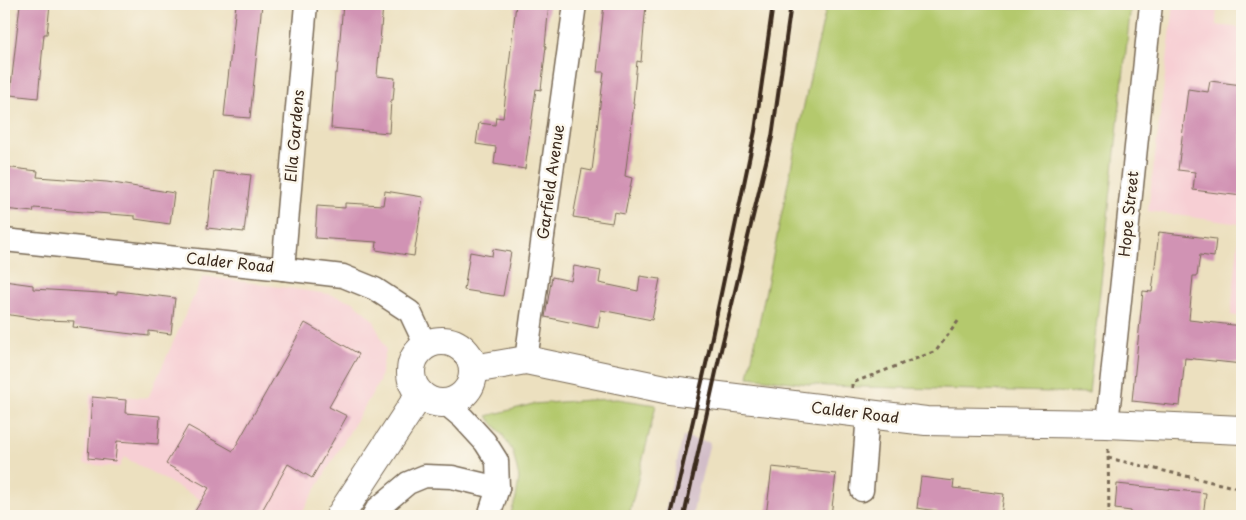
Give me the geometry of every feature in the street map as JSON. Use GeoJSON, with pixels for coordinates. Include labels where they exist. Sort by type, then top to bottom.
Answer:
{"type":"FeatureCollection","features":[{"type":"Feature","properties":{"kind":"main road"},"geometry":{"type":"LineString","coordinates":[[436,342],[446,342],[456,345],[468,355],[473,369],[472,379],[469,388],[463,396],[454,401],[436,403],[427,400],[420,394],[412,378],[412,368],[414,359],[426,346],[436,342]]}},
{"type":"Feature","properties":{"kind":"main road","name":"Calder Road"},"geometry":{"type":"LineString","coordinates":[[473,369],[526,360],[670,390],[926,421],[1107,424],[1242,430]]}},
{"type":"Feature","properties":{"kind":"main road"},"geometry":{"type":"LineString","coordinates":[[340,516],[420,394]]}},
{"type":"Feature","properties":{"kind":"street","name":"Ella Gardens"},"geometry":{"type":"LineString","coordinates":[[283,269],[306,4]]}},
{"type":"Feature","properties":{"kind":"street","name":"Garfield Avenue"},"geometry":{"type":"LineString","coordinates":[[526,360],[575,4]]}},
{"type":"Feature","properties":{"kind":"street","name":"Hope Street"},"geometry":{"type":"LineString","coordinates":[[1107,424],[1151,4]]}},
{"type":"Feature","properties":{"kind":"street","name":"Calder Road"},"geometry":{"type":"LineString","coordinates":[[4,240],[343,276],[375,289],[410,312],[426,346]]}},
{"type":"Feature","properties":{"kind":"street"},"geometry":{"type":"LineString","coordinates":[[445,403],[463,418],[485,442],[497,461],[498,488],[489,516]]}},
{"type":"Feature","properties":{"kind":"street"},"geometry":{"type":"LineString","coordinates":[[859,413],[862,490]]}},
{"type":"Feature","properties":{"kind":"street"},"geometry":{"type":"LineString","coordinates":[[373,516],[377,509],[408,484],[425,476],[452,477],[498,488]]}},
{"type":"Feature","properties":{"kind":"path"},"geometry":{"type":"LineString","coordinates":[[859,413],[852,383],[936,351],[960,320]]}},
{"type":"Feature","properties":{"kind":"path"},"geometry":{"type":"LineString","coordinates":[[1107,424],[1109,516]]}},
{"type":"Feature","properties":{"kind":"path"},"geometry":{"type":"LineString","coordinates":[[1108,458],[1242,489]]}},
{"type":"Feature","properties":{"kind":"shaded area"},"geometry":{"type":"Polygon","coordinates":[[[1174,4],[1217,4],[1216,25],[1242,28],[1242,317],[1231,315],[1240,224],[1148,211],[1174,4]]]}},
{"type":"Feature","properties":{"kind":"shaded area"},"geometry":{"type":"Polygon","coordinates":[[[203,276],[329,294],[354,302],[374,321],[386,350],[379,382],[300,516],[230,516],[124,457],[119,467],[84,464],[90,394],[148,398],[203,276]]]}},
{"type":"Feature","properties":{"kind":"shaded area"},"geometry":{"type":"Polygon","coordinates":[[[683,436],[710,442],[692,516],[664,516],[683,436]]]}},
{"type":"Feature","properties":{"kind":"green space"},"geometry":{"type":"Polygon","coordinates":[[[827,4],[1131,4],[1089,393],[826,386],[748,377],[804,105],[827,4]]]}},
{"type":"Feature","properties":{"kind":"green space"},"geometry":{"type":"Polygon","coordinates":[[[618,399],[656,405],[629,516],[510,516],[516,498],[519,478],[513,452],[502,434],[487,416],[533,404],[618,399]]]}},
{"type":"Feature","properties":{"kind":"building"},"geometry":{"type":"Polygon","coordinates":[[[20,4],[50,4],[47,34],[44,34],[38,98],[10,95],[20,4]]]}},
{"type":"Feature","properties":{"kind":"building"},"geometry":{"type":"Polygon","coordinates":[[[236,4],[262,4],[250,118],[224,116],[236,4]]]}},
{"type":"Feature","properties":{"kind":"building"},"geometry":{"type":"Polygon","coordinates":[[[343,4],[383,5],[377,76],[395,78],[393,100],[391,100],[389,133],[331,128],[343,4]]]}},
{"type":"Feature","properties":{"kind":"building"},"geometry":{"type":"Polygon","coordinates":[[[516,4],[549,4],[541,90],[536,89],[525,169],[494,164],[496,147],[476,144],[479,123],[495,125],[496,117],[503,118],[516,4]]]}},
{"type":"Feature","properties":{"kind":"building"},"geometry":{"type":"Polygon","coordinates":[[[604,4],[646,4],[641,62],[637,61],[625,176],[632,178],[625,214],[614,212],[612,223],[573,217],[582,169],[592,171],[604,72],[597,72],[604,4]]]}},
{"type":"Feature","properties":{"kind":"building"},"geometry":{"type":"Polygon","coordinates":[[[1210,81],[1242,85],[1242,196],[1193,190],[1195,172],[1178,170],[1188,89],[1208,92],[1210,81]]]}},
{"type":"Feature","properties":{"kind":"building"},"geometry":{"type":"Polygon","coordinates":[[[4,167],[38,171],[37,177],[107,182],[174,193],[170,224],[135,219],[135,216],[34,208],[33,212],[4,209],[4,167]]]}},
{"type":"Feature","properties":{"kind":"building"},"geometry":{"type":"Polygon","coordinates":[[[214,171],[251,175],[244,232],[207,228],[214,171]]]}},
{"type":"Feature","properties":{"kind":"building"},"geometry":{"type":"Polygon","coordinates":[[[385,191],[423,197],[414,256],[376,250],[377,242],[315,238],[317,206],[345,208],[345,203],[383,205],[385,191]]]}},
{"type":"Feature","properties":{"kind":"building"},"geometry":{"type":"Polygon","coordinates":[[[1159,232],[1216,239],[1214,257],[1200,255],[1197,276],[1193,276],[1189,320],[1242,326],[1242,364],[1185,358],[1180,406],[1132,401],[1143,291],[1152,292],[1159,232]]]}},
{"type":"Feature","properties":{"kind":"building"},"geometry":{"type":"Polygon","coordinates":[[[493,249],[511,252],[503,296],[464,290],[470,252],[492,256],[493,249]]]}},
{"type":"Feature","properties":{"kind":"building"},"geometry":{"type":"Polygon","coordinates":[[[574,266],[601,271],[599,283],[638,291],[640,276],[660,279],[652,320],[601,310],[598,328],[545,317],[552,277],[571,281],[574,266]]]}},
{"type":"Feature","properties":{"kind":"building"},"geometry":{"type":"Polygon","coordinates":[[[4,281],[33,285],[33,289],[117,294],[117,291],[175,298],[171,334],[149,331],[149,336],[73,327],[74,321],[44,320],[4,314],[4,281]]]}},
{"type":"Feature","properties":{"kind":"building"},"geometry":{"type":"Polygon","coordinates":[[[305,323],[359,354],[329,407],[347,416],[312,478],[288,464],[259,516],[192,516],[209,488],[166,464],[188,426],[233,451],[305,323]]]}},
{"type":"Feature","properties":{"kind":"building"},"geometry":{"type":"Polygon","coordinates":[[[92,397],[126,400],[125,413],[160,416],[158,444],[117,441],[115,461],[88,458],[92,397]]]}},
{"type":"Feature","properties":{"kind":"building"},"geometry":{"type":"Polygon","coordinates":[[[772,467],[836,474],[831,516],[766,516],[772,467]]]}},
{"type":"Feature","properties":{"kind":"building"},"geometry":{"type":"Polygon","coordinates":[[[921,477],[954,481],[953,488],[1004,494],[1001,516],[937,516],[937,511],[917,508],[921,477]]]}},
{"type":"Feature","properties":{"kind":"building"},"geometry":{"type":"Polygon","coordinates":[[[1117,484],[1206,493],[1203,516],[1130,516],[1131,511],[1115,509],[1117,484]]]}},
{"type":"Feature","properties":{"kind":"railway"},"geometry":{"type":"LineString","coordinates":[[671,516],[709,351],[755,131],[773,4]]}},
{"type":"Feature","properties":{"kind":"railway"},"geometry":{"type":"LineString","coordinates":[[684,516],[720,354],[772,137],[791,4]]}}]}
